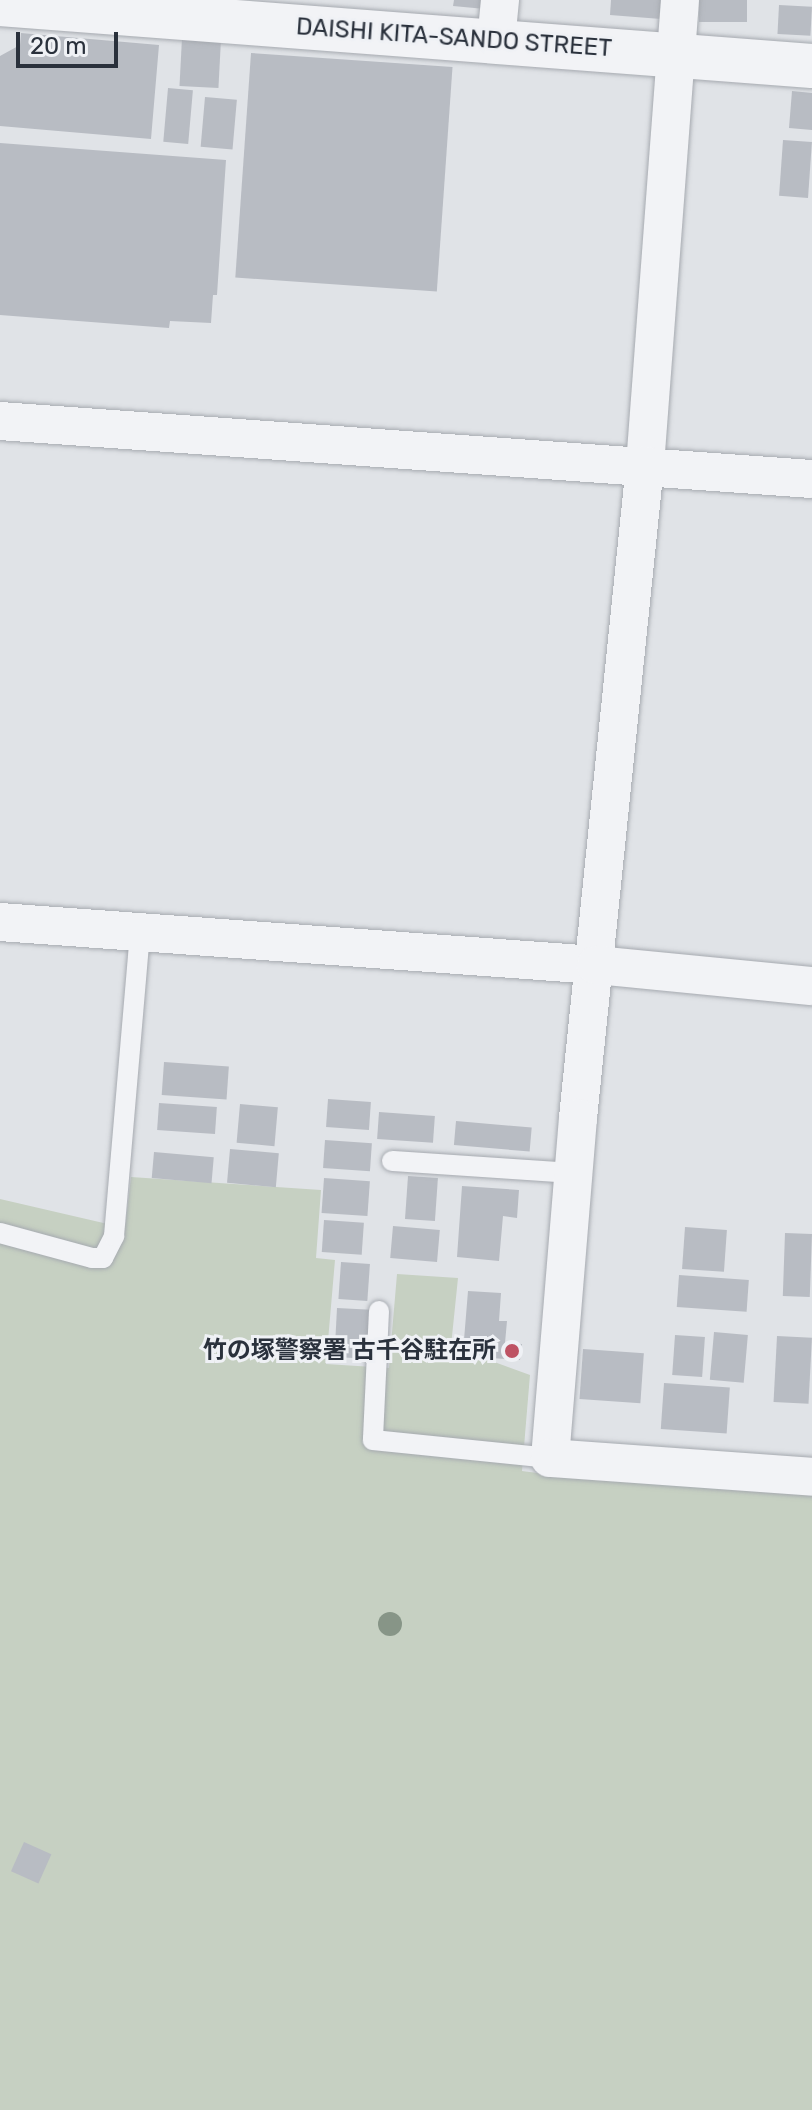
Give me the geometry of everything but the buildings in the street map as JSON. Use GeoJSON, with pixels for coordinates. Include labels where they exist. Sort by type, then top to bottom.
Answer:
{"type":"FeatureCollection","features":[{"type":"Feature","properties":{"kind":"street"},"geometry":{"type":"LineString","coordinates":[[680,0],[645,465],[574,1173],[550,1458],[812,1477]]}},
{"type":"Feature","properties":{"kind":"street","name":"DAISHI KITA-SANDO STREET"},"geometry":{"type":"LineString","coordinates":[[0,4],[498,20],[675,54],[812,66]]}},
{"type":"Feature","properties":{"kind":"street"},"geometry":{"type":"LineString","coordinates":[[0,421],[812,479]]}},
{"type":"Feature","properties":{"kind":"street"},"geometry":{"type":"LineString","coordinates":[[0,922],[596,965],[812,986]]}},
{"type":"Feature","properties":{"kind":"lane"},"geometry":{"type":"LineString","coordinates":[[0,1233],[92,1258],[103,1258],[114,1236],[140,934]]}},
{"type":"Feature","properties":{"kind":"lane"},"geometry":{"type":"LineString","coordinates":[[392,1161],[574,1173]]}},
{"type":"Feature","properties":{"kind":"lane"},"geometry":{"type":"LineString","coordinates":[[379,1311],[373,1440],[550,1458]]}},
{"type":"Feature","properties":{"kind":"green space"},"geometry":{"type":"Polygon","coordinates":[[[131,1177],[321,1190],[316,1258],[335,1260],[326,1364],[389,1368],[397,1274],[458,1278],[451,1346],[530,1375],[522,1471],[575,1478],[812,1495],[812,2110],[0,2110],[0,1199],[125,1228],[131,1177]]]}},
{"type":"Feature","properties":{"kind":"place","name":"竹の塚警察署 古千谷駐在所"},"geometry":{"type":"Point","coordinates":[512,1351]}}]}
